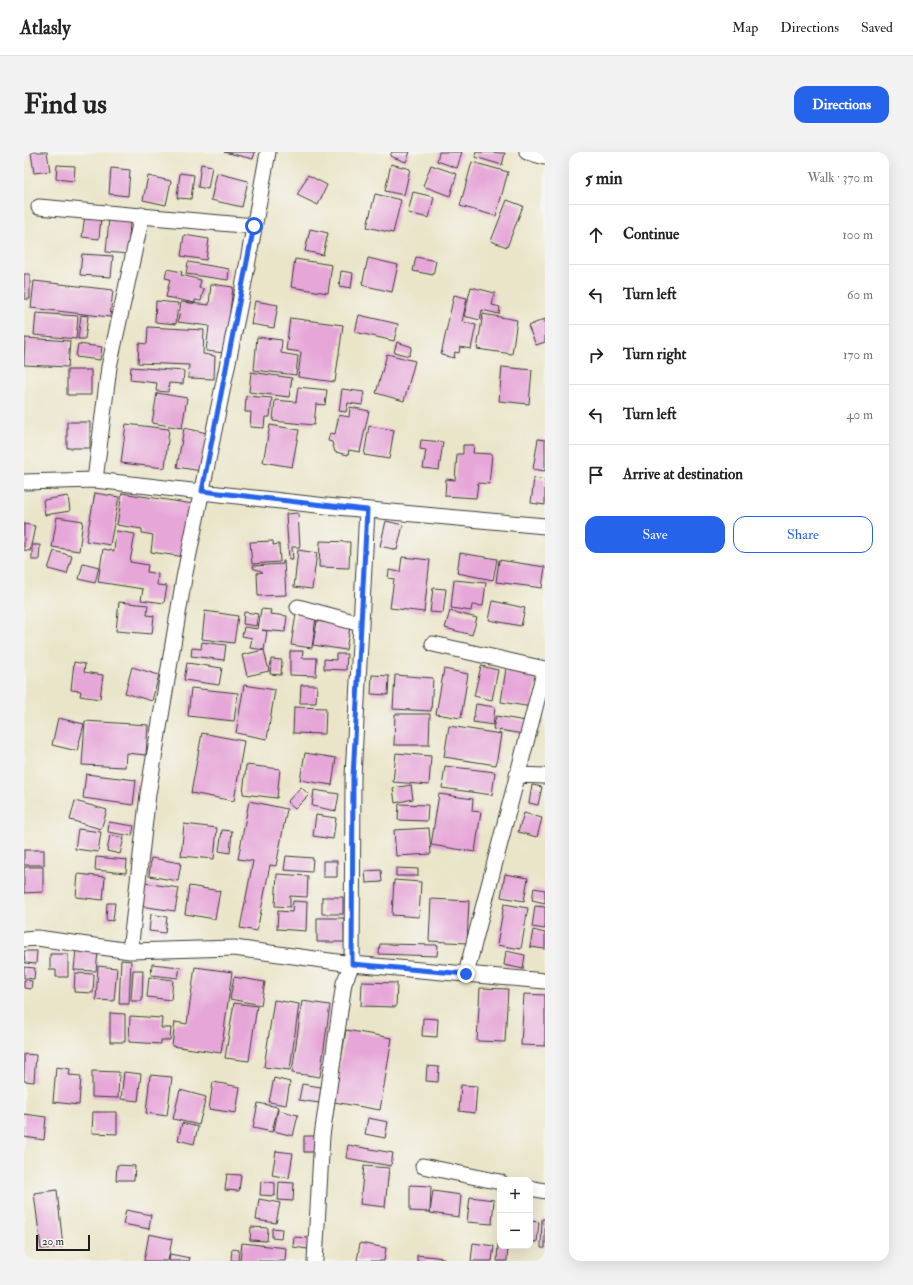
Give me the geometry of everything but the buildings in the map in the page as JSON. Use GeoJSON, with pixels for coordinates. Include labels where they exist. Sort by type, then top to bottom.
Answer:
{"type":"FeatureCollection","features":[{"type":"Feature","properties":{"kind":"street"},"geometry":{"type":"LineString","coordinates":[[130,951],[148,794],[184,578],[268,152]]}},
{"type":"Feature","properties":{"kind":"street"},"geometry":{"type":"LineString","coordinates":[[526,152],[545,157]]}},
{"type":"Feature","properties":{"kind":"street"},"geometry":{"type":"LineString","coordinates":[[39,207],[254,226]]}},
{"type":"Feature","properties":{"kind":"street"},"geometry":{"type":"LineString","coordinates":[[95,480],[109,368],[142,215]]}},
{"type":"Feature","properties":{"kind":"street"},"geometry":{"type":"LineString","coordinates":[[24,482],[95,480],[367,510],[545,526]]}},
{"type":"Feature","properties":{"kind":"street"},"geometry":{"type":"LineString","coordinates":[[316,1261],[322,1136],[344,983],[352,964],[353,777],[367,510]]}},
{"type":"Feature","properties":{"kind":"street"},"geometry":{"type":"LineString","coordinates":[[298,607],[361,624]]}},
{"type":"Feature","properties":{"kind":"street"},"geometry":{"type":"LineString","coordinates":[[433,644],[545,669],[516,776],[466,974]]}},
{"type":"Feature","properties":{"kind":"street"},"geometry":{"type":"LineString","coordinates":[[516,776],[545,776]]}},
{"type":"Feature","properties":{"kind":"street"},"geometry":{"type":"LineString","coordinates":[[24,939],[37,938],[130,951],[234,948],[352,964],[545,981]]}},
{"type":"Feature","properties":{"kind":"street"},"geometry":{"type":"LineString","coordinates":[[423,1166],[497,1181]]}},
{"type":"Feature","properties":{"kind":"street"},"geometry":{"type":"LineString","coordinates":[[533,1189],[545,1191]]}},
{"type":"Feature","properties":{"kind":"route"},"geometry":{"type":"LineString","coordinates":[[254,226],[202,491],[367,510],[353,777],[352,964],[466,974]]}}]}
